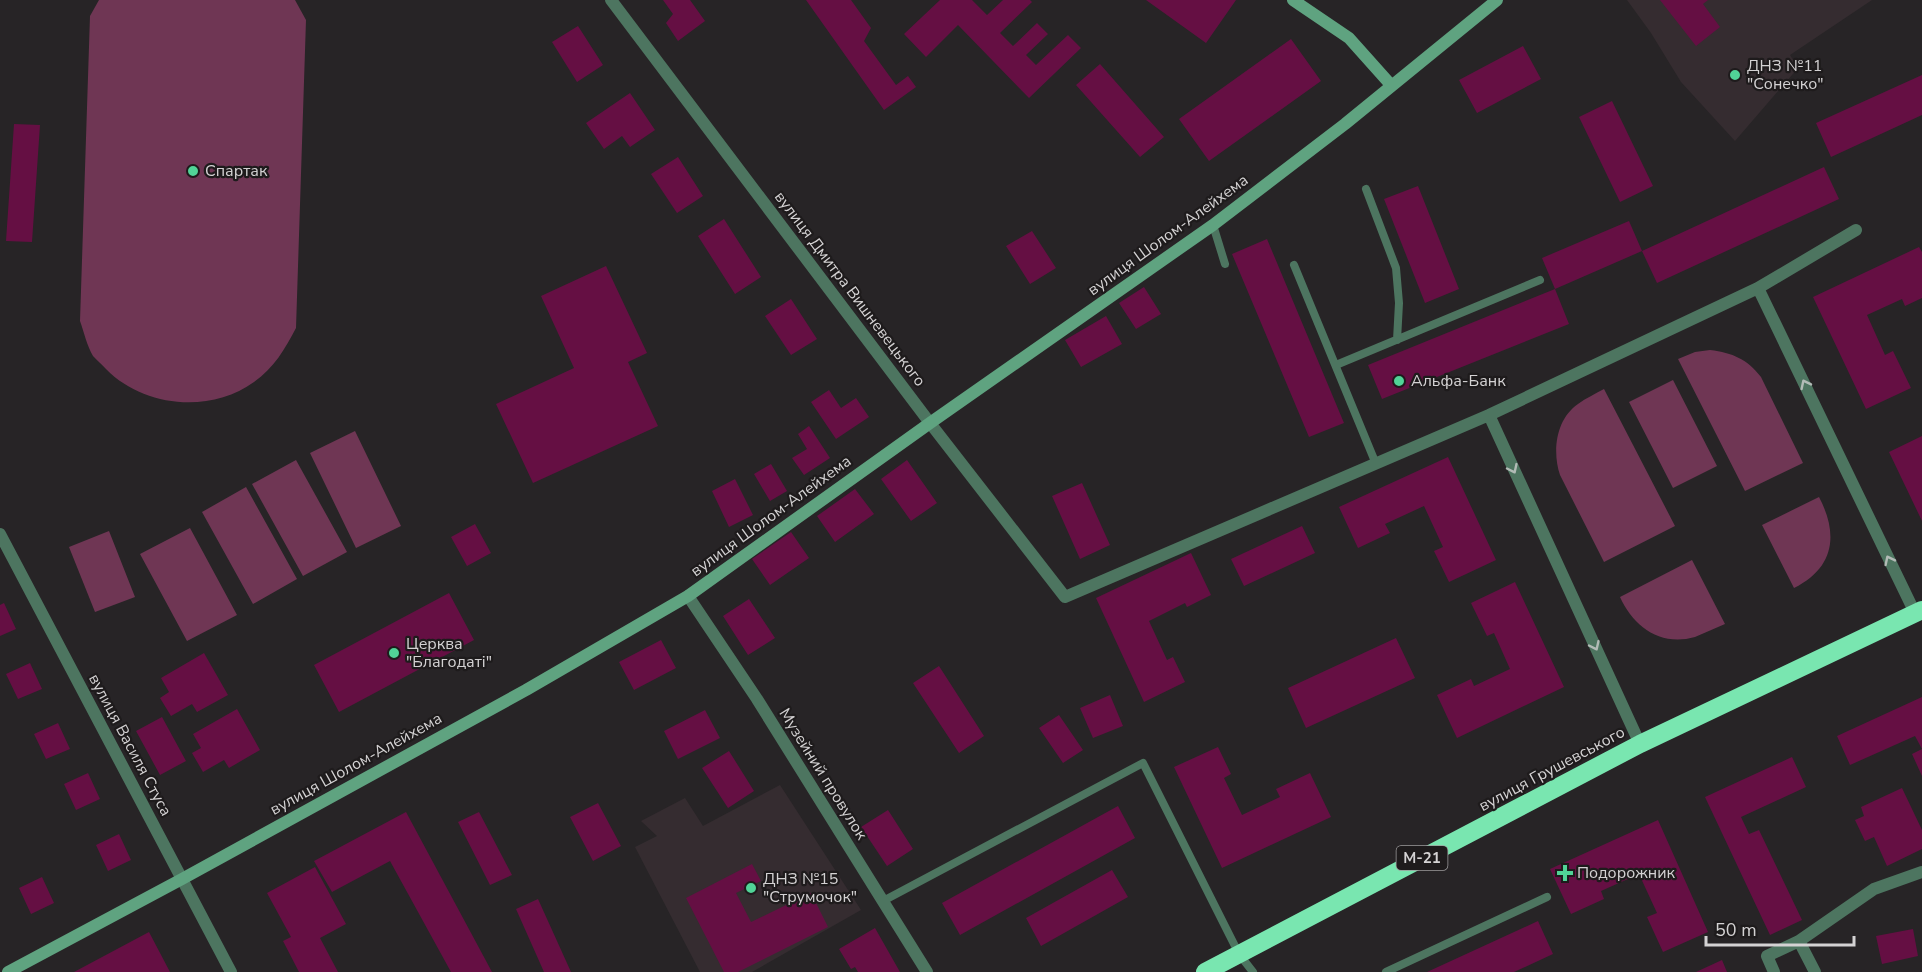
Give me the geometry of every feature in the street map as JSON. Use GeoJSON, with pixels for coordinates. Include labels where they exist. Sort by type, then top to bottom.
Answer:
{"type":"FeatureCollection","features":[{"type":"Feature","properties":{"kind":"highway","name":"вулиця Грушевського"},"geometry":{"type":"LineString","coordinates":[[1204,972],[1640,744],[1918,611]]}},
{"type":"Feature","properties":{"kind":"street","name":"вулиця Дмитра Вишневецького"},"geometry":{"type":"LineString","coordinates":[[611,0],[930,423],[1065,597],[1376,464]]}},
{"type":"Feature","properties":{"kind":"street"},"geometry":{"type":"LineString","coordinates":[[1293,0],[1349,38],[1391,85]]}},
{"type":"Feature","properties":{"kind":"street","name":"вулиця Шолом-Алейхема"},"geometry":{"type":"LineString","coordinates":[[8,972],[526,690],[688,596],[1213,225],[1345,124],[1497,0]]}},
{"type":"Feature","properties":{"kind":"street"},"geometry":{"type":"LineString","coordinates":[[1376,464],[1489,416],[1758,288],[1856,230]]}},
{"type":"Feature","properties":{"kind":"street"},"geometry":{"type":"LineString","coordinates":[[1758,288],[1918,611]]}},
{"type":"Feature","properties":{"kind":"street"},"geometry":{"type":"LineString","coordinates":[[1489,416],[1640,744]]}},
{"type":"Feature","properties":{"kind":"street","name":"вулиця Василя Стуса"},"geometry":{"type":"LineString","coordinates":[[0,534],[231,972]]}},
{"type":"Feature","properties":{"kind":"street","name":"Музейний провулок"},"geometry":{"type":"LineString","coordinates":[[688,596],[757,699],[927,972]]}},
{"type":"Feature","properties":{"kind":"street"},"geometry":{"type":"LineString","coordinates":[[1774,972],[1767,956],[1799,941],[1874,889],[1922,872]]}},
{"type":"Feature","properties":{"kind":"street"},"geometry":{"type":"LineString","coordinates":[[1799,941],[1815,972]]}},
{"type":"Feature","properties":{"kind":"lane"},"geometry":{"type":"LineString","coordinates":[[1366,189],[1396,268],[1399,303],[1397,340]]}},
{"type":"Feature","properties":{"kind":"lane"},"geometry":{"type":"LineString","coordinates":[[1213,225],[1225,264]]}},
{"type":"Feature","properties":{"kind":"lane"},"geometry":{"type":"LineString","coordinates":[[1294,265],[1376,464]]}},
{"type":"Feature","properties":{"kind":"lane"},"geometry":{"type":"LineString","coordinates":[[1336,365],[1540,280]]}},
{"type":"Feature","properties":{"kind":"lane"},"geometry":{"type":"LineString","coordinates":[[883,901],[1143,763],[1239,954],[1253,972]]}},
{"type":"Feature","properties":{"kind":"lane"},"geometry":{"type":"LineString","coordinates":[[1386,972],[1547,897]]}},
{"type":"Feature","properties":{"kind":"shaded area","name":"Спартак"},"geometry":{"type":"Polygon","coordinates":[[[99,0],[295,0],[306,20],[296,328],[278,358],[261,377],[237,392],[218,399],[177,402],[139,392],[121,382],[93,356],[80,321],[90,16],[99,0]]]}},
{"type":"Feature","properties":{"kind":"shaded area","name":"ДНЗ №11 \"Сонечко\""},"geometry":{"type":"Polygon","coordinates":[[[1627,0],[1872,0],[1790,55],[1798,68],[1735,141],[1681,82],[1651,33],[1627,0]]]}},
{"type":"Feature","properties":{"kind":"shaded area"},"geometry":{"type":"Polygon","coordinates":[[[1710,350],[1739,358],[1761,377],[1803,463],[1745,491],[1678,359],[1695,352],[1710,350]]]}},
{"type":"Feature","properties":{"kind":"shaded area"},"geometry":{"type":"Polygon","coordinates":[[[1673,380],[1717,466],[1673,488],[1629,402],[1673,380]]]}},
{"type":"Feature","properties":{"kind":"shaded area"},"geometry":{"type":"Polygon","coordinates":[[[1604,389],[1675,526],[1604,562],[1560,475],[1556,446],[1561,427],[1571,410],[1604,389]]]}},
{"type":"Feature","properties":{"kind":"shaded area"},"geometry":{"type":"Polygon","coordinates":[[[355,431],[401,526],[356,548],[310,453],[355,431]]]}},
{"type":"Feature","properties":{"kind":"shaded area"},"geometry":{"type":"Polygon","coordinates":[[[296,460],[347,552],[303,576],[252,484],[296,460]]]}},
{"type":"Feature","properties":{"kind":"shaded area"},"geometry":{"type":"Polygon","coordinates":[[[246,487],[297,579],[253,604],[202,512],[246,487]]]}},
{"type":"Feature","properties":{"kind":"shaded area"},"geometry":{"type":"Polygon","coordinates":[[[1819,497],[1829,524],[1829,549],[1818,571],[1794,588],[1762,525],[1819,497]]]}},
{"type":"Feature","properties":{"kind":"shaded area"},"geometry":{"type":"Polygon","coordinates":[[[190,528],[237,615],[187,641],[140,554],[190,528]]]}},
{"type":"Feature","properties":{"kind":"shaded area"},"geometry":{"type":"Polygon","coordinates":[[[109,531],[135,597],[95,612],[69,547],[109,531]]]}},
{"type":"Feature","properties":{"kind":"shaded area"},"geometry":{"type":"Polygon","coordinates":[[[1692,560],[1725,624],[1695,637],[1682,639],[1670,639],[1649,632],[1632,617],[1620,597],[1692,560]]]}},
{"type":"Feature","properties":{"kind":"shaded area","name":"ДНЗ №15 \"Струмочок\""},"geometry":{"type":"Polygon","coordinates":[[[780,785],[861,910],[752,972],[700,972],[635,847],[657,836],[641,821],[685,798],[703,826],[780,785]]]}},
{"type":"Feature","properties":{"kind":"building"},"geometry":{"type":"Polygon","coordinates":[[[663,0],[690,0],[705,21],[678,41],[666,23],[673,14],[663,0]]]}},
{"type":"Feature","properties":{"kind":"building"},"geometry":{"type":"Polygon","coordinates":[[[806,0],[851,0],[871,28],[864,41],[896,85],[908,76],[916,87],[884,110],[806,0]]]}},
{"type":"Feature","properties":{"kind":"building"},"geometry":{"type":"Polygon","coordinates":[[[940,0],[972,0],[987,15],[1003,0],[1030,0],[1032,2],[1000,33],[1013,46],[1037,23],[1048,34],[1026,55],[1036,65],[1068,35],[1081,48],[1029,98],[958,25],[926,57],[904,34],[940,0]]]}},
{"type":"Feature","properties":{"kind":"building"},"geometry":{"type":"Polygon","coordinates":[[[1146,0],[1236,0],[1206,43],[1146,0]]]}},
{"type":"Feature","properties":{"kind":"building"},"geometry":{"type":"Polygon","coordinates":[[[1660,0],[1708,0],[1703,4],[1720,27],[1696,46],[1660,0]]]}},
{"type":"Feature","properties":{"kind":"building"},"geometry":{"type":"Polygon","coordinates":[[[578,26],[603,65],[577,82],[552,42],[578,26]]]}},
{"type":"Feature","properties":{"kind":"building"},"geometry":{"type":"Polygon","coordinates":[[[1291,39],[1321,81],[1209,161],[1179,119],[1291,39]]]}},
{"type":"Feature","properties":{"kind":"building"},"geometry":{"type":"Polygon","coordinates":[[[1523,46],[1541,79],[1477,113],[1459,80],[1523,46]]]}},
{"type":"Feature","properties":{"kind":"building"},"geometry":{"type":"Polygon","coordinates":[[[1100,64],[1164,137],[1140,157],[1076,85],[1100,64]]]}},
{"type":"Feature","properties":{"kind":"building"},"geometry":{"type":"Polygon","coordinates":[[[1922,75],[1922,115],[1831,157],[1816,123],[1922,75]]]}},
{"type":"Feature","properties":{"kind":"building"},"geometry":{"type":"Polygon","coordinates":[[[630,93],[655,130],[630,147],[622,136],[604,149],[586,123],[630,93]]]}},
{"type":"Feature","properties":{"kind":"building"},"geometry":{"type":"Polygon","coordinates":[[[1612,101],[1653,186],[1620,202],[1579,117],[1612,101]]]}},
{"type":"Feature","properties":{"kind":"building"},"geometry":{"type":"Polygon","coordinates":[[[14,124],[40,125],[32,242],[6,241],[14,124]]]}},
{"type":"Feature","properties":{"kind":"building"},"geometry":{"type":"Polygon","coordinates":[[[678,157],[703,196],[677,213],[651,174],[678,157]]]}},
{"type":"Feature","properties":{"kind":"building"},"geometry":{"type":"Polygon","coordinates":[[[1824,167],[1839,199],[1657,283],[1642,251],[1824,167]]]}},
{"type":"Feature","properties":{"kind":"building"},"geometry":{"type":"Polygon","coordinates":[[[1418,186],[1459,289],[1425,303],[1384,199],[1418,186]]]}},
{"type":"Feature","properties":{"kind":"building"},"geometry":{"type":"Polygon","coordinates":[[[724,219],[761,277],[735,294],[698,236],[724,219]]]}},
{"type":"Feature","properties":{"kind":"building"},"geometry":{"type":"Polygon","coordinates":[[[1629,221],[1642,251],[1555,289],[1542,258],[1629,221]]]}},
{"type":"Feature","properties":{"kind":"building"},"geometry":{"type":"Polygon","coordinates":[[[1032,231],[1056,268],[1030,284],[1006,246],[1032,231]]]}},
{"type":"Feature","properties":{"kind":"building"},"geometry":{"type":"Polygon","coordinates":[[[1267,239],[1344,423],[1309,437],[1232,254],[1267,239]]]}},
{"type":"Feature","properties":{"kind":"building"},"geometry":{"type":"Polygon","coordinates":[[[1919,247],[1922,252],[1922,298],[1905,306],[1902,299],[1867,315],[1885,355],[1893,351],[1911,388],[1866,409],[1813,297],[1919,247]]]}},
{"type":"Feature","properties":{"kind":"building"},"geometry":{"type":"Polygon","coordinates":[[[606,266],[647,353],[628,362],[658,426],[533,483],[496,404],[574,368],[541,296],[606,266]]]}},
{"type":"Feature","properties":{"kind":"building"},"geometry":{"type":"Polygon","coordinates":[[[1144,287],[1161,314],[1136,329],[1119,303],[1144,287]]]}},
{"type":"Feature","properties":{"kind":"building"},"geometry":{"type":"Polygon","coordinates":[[[1555,289],[1569,324],[1382,399],[1368,365],[1555,289]]]}},
{"type":"Feature","properties":{"kind":"building"},"geometry":{"type":"Polygon","coordinates":[[[791,299],[817,339],[791,355],[765,316],[791,299]]]}},
{"type":"Feature","properties":{"kind":"building"},"geometry":{"type":"Polygon","coordinates":[[[1106,316],[1122,344],[1081,367],[1065,340],[1106,316]]]}},
{"type":"Feature","properties":{"kind":"building"},"geometry":{"type":"Polygon","coordinates":[[[829,390],[841,408],[856,398],[869,417],[836,439],[811,402],[829,390]]]}},
{"type":"Feature","properties":{"kind":"building"},"geometry":{"type":"Polygon","coordinates":[[[809,426],[830,458],[804,475],[792,458],[807,449],[798,434],[809,426]]]}},
{"type":"Feature","properties":{"kind":"building"},"geometry":{"type":"Polygon","coordinates":[[[1922,436],[1922,521],[1889,452],[1922,436]]]}},
{"type":"Feature","properties":{"kind":"building"},"geometry":{"type":"Polygon","coordinates":[[[1448,457],[1496,560],[1449,582],[1434,551],[1443,547],[1424,506],[1385,524],[1390,533],[1358,548],[1339,507],[1448,457]]]}},
{"type":"Feature","properties":{"kind":"building"},"geometry":{"type":"Polygon","coordinates":[[[907,460],[937,503],[911,521],[881,479],[907,460]]]}},
{"type":"Feature","properties":{"kind":"building"},"geometry":{"type":"Polygon","coordinates":[[[771,464],[787,491],[770,501],[754,474],[771,464]]]}},
{"type":"Feature","properties":{"kind":"building"},"geometry":{"type":"Polygon","coordinates":[[[735,479],[753,515],[729,527],[712,491],[735,479]]]}},
{"type":"Feature","properties":{"kind":"building"},"geometry":{"type":"Polygon","coordinates":[[[1082,483],[1110,545],[1080,559],[1052,496],[1082,483]]]}},
{"type":"Feature","properties":{"kind":"building"},"geometry":{"type":"Polygon","coordinates":[[[855,489],[874,514],[835,542],[817,516],[855,489]]]}},
{"type":"Feature","properties":{"kind":"building"},"geometry":{"type":"Polygon","coordinates":[[[475,524],[491,553],[467,566],[451,537],[475,524]]]}},
{"type":"Feature","properties":{"kind":"building"},"geometry":{"type":"Polygon","coordinates":[[[1302,526],[1315,553],[1244,586],[1231,559],[1302,526]]]}},
{"type":"Feature","properties":{"kind":"building"},"geometry":{"type":"Polygon","coordinates":[[[791,532],[809,558],[770,585],[752,559],[791,532]]]}},
{"type":"Feature","properties":{"kind":"building"},"geometry":{"type":"Polygon","coordinates":[[[1191,553],[1211,595],[1187,607],[1185,603],[1149,621],[1167,660],[1173,657],[1185,682],[1144,702],[1096,598],[1191,553]]]}},
{"type":"Feature","properties":{"kind":"building"},"geometry":{"type":"Polygon","coordinates":[[[1515,582],[1564,687],[1457,738],[1437,695],[1471,679],[1474,686],[1510,669],[1494,633],[1487,636],[1471,603],[1515,582]]]}},
{"type":"Feature","properties":{"kind":"building","name":"Церква \"Благодаті\""},"geometry":{"type":"Polygon","coordinates":[[[449,593],[474,640],[339,712],[314,665],[449,593]]]}},
{"type":"Feature","properties":{"kind":"building"},"geometry":{"type":"Polygon","coordinates":[[[749,599],[775,638],[748,655],[723,616],[749,599]]]}},
{"type":"Feature","properties":{"kind":"building"},"geometry":{"type":"Polygon","coordinates":[[[4,603],[16,629],[0,636],[0,605],[4,603]]]}},
{"type":"Feature","properties":{"kind":"building"},"geometry":{"type":"Polygon","coordinates":[[[1396,638],[1415,678],[1306,728],[1288,688],[1396,638]]]}},
{"type":"Feature","properties":{"kind":"building"},"geometry":{"type":"Polygon","coordinates":[[[661,640],[676,668],[634,690],[619,662],[661,640]]]}},
{"type":"Feature","properties":{"kind":"building"},"geometry":{"type":"Polygon","coordinates":[[[204,653],[228,695],[197,712],[192,704],[171,716],[160,698],[169,692],[161,678],[204,653]]]}},
{"type":"Feature","properties":{"kind":"building"},"geometry":{"type":"Polygon","coordinates":[[[30,663],[42,689],[18,699],[6,674],[30,663]]]}},
{"type":"Feature","properties":{"kind":"building"},"geometry":{"type":"Polygon","coordinates":[[[939,666],[984,736],[959,753],[913,683],[939,666]]]}},
{"type":"Feature","properties":{"kind":"building"},"geometry":{"type":"Polygon","coordinates":[[[1110,695],[1123,726],[1093,738],[1080,708],[1110,695]]]}},
{"type":"Feature","properties":{"kind":"building"},"geometry":{"type":"Polygon","coordinates":[[[1922,697],[1922,749],[1915,736],[1850,765],[1837,736],[1922,697]]]}},
{"type":"Feature","properties":{"kind":"building"},"geometry":{"type":"Polygon","coordinates":[[[237,709],[260,750],[229,768],[224,760],[203,772],[192,753],[201,748],[193,734],[237,709]]]}},
{"type":"Feature","properties":{"kind":"building"},"geometry":{"type":"Polygon","coordinates":[[[705,710],[720,738],[678,759],[664,731],[705,710]]]}},
{"type":"Feature","properties":{"kind":"building"},"geometry":{"type":"Polygon","coordinates":[[[1059,715],[1083,750],[1063,763],[1039,728],[1059,715]]]}},
{"type":"Feature","properties":{"kind":"building"},"geometry":{"type":"Polygon","coordinates":[[[162,717],[186,761],[160,775],[136,731],[162,717]]]}},
{"type":"Feature","properties":{"kind":"building"},"geometry":{"type":"Polygon","coordinates":[[[58,723],[70,749],[46,759],[34,734],[58,723]]]}},
{"type":"Feature","properties":{"kind":"building"},"geometry":{"type":"Polygon","coordinates":[[[1218,747],[1231,774],[1224,778],[1242,815],[1280,797],[1276,789],[1310,773],[1331,817],[1222,868],[1174,767],[1218,747]]]}},
{"type":"Feature","properties":{"kind":"building"},"geometry":{"type":"Polygon","coordinates":[[[1922,749],[1922,776],[1912,754],[1922,749]]]}},
{"type":"Feature","properties":{"kind":"building"},"geometry":{"type":"Polygon","coordinates":[[[729,751],[754,791],[728,808],[702,768],[729,751]]]}},
{"type":"Feature","properties":{"kind":"building"},"geometry":{"type":"Polygon","coordinates":[[[1792,757],[1806,787],[1741,817],[1749,834],[1759,830],[1802,920],[1770,935],[1705,797],[1792,757]]]}},
{"type":"Feature","properties":{"kind":"building"},"geometry":{"type":"Polygon","coordinates":[[[88,773],[100,799],[76,810],[64,784],[88,773]]]}},
{"type":"Feature","properties":{"kind":"building"},"geometry":{"type":"Polygon","coordinates":[[[1902,788],[1922,830],[1922,849],[1887,866],[1874,837],[1865,841],[1855,820],[1864,816],[1861,807],[1902,788]]]}},
{"type":"Feature","properties":{"kind":"building"},"geometry":{"type":"Polygon","coordinates":[[[598,803],[621,846],[593,861],[570,817],[598,803]]]}},
{"type":"Feature","properties":{"kind":"building"},"geometry":{"type":"Polygon","coordinates":[[[1118,806],[1135,838],[960,935],[942,903],[1118,806]]]}},
{"type":"Feature","properties":{"kind":"building"},"geometry":{"type":"Polygon","coordinates":[[[888,810],[913,849],[887,866],[861,827],[888,810]]]}},
{"type":"Feature","properties":{"kind":"building"},"geometry":{"type":"Polygon","coordinates":[[[406,812],[492,972],[451,972],[390,861],[332,892],[314,861],[406,812]]]}},
{"type":"Feature","properties":{"kind":"building"},"geometry":{"type":"Polygon","coordinates":[[[479,812],[512,875],[490,885],[458,822],[479,812]]]}},
{"type":"Feature","properties":{"kind":"building"},"geometry":{"type":"Polygon","coordinates":[[[1658,820],[1708,932],[1663,952],[1647,917],[1657,913],[1639,874],[1601,891],[1604,899],[1571,914],[1550,869],[1658,820]]]}},
{"type":"Feature","properties":{"kind":"building"},"geometry":{"type":"Polygon","coordinates":[[[119,834],[131,860],[108,871],[96,845],[119,834]]]}},
{"type":"Feature","properties":{"kind":"building"},"geometry":{"type":"Polygon","coordinates":[[[752,864],[761,881],[736,893],[751,922],[811,893],[828,927],[738,972],[724,972],[686,898],[752,864]]]}},
{"type":"Feature","properties":{"kind":"building"},"geometry":{"type":"Polygon","coordinates":[[[315,867],[346,924],[320,938],[338,972],[299,972],[283,941],[291,937],[267,893],[315,867]]]}},
{"type":"Feature","properties":{"kind":"building"},"geometry":{"type":"Polygon","coordinates":[[[1112,870],[1128,897],[1041,946],[1026,918],[1112,870]]]}},
{"type":"Feature","properties":{"kind":"building"},"geometry":{"type":"Polygon","coordinates":[[[42,877],[54,903],[31,914],[19,888],[42,877]]]}},
{"type":"Feature","properties":{"kind":"building"},"geometry":{"type":"Polygon","coordinates":[[[538,899],[571,972],[544,972],[516,909],[538,899]]]}},
{"type":"Feature","properties":{"kind":"building"},"geometry":{"type":"Polygon","coordinates":[[[1538,921],[1553,954],[1514,972],[1427,972],[1538,921]]]}},
{"type":"Feature","properties":{"kind":"building"},"geometry":{"type":"Polygon","coordinates":[[[875,928],[900,972],[858,972],[855,967],[851,969],[839,949],[875,928]]]}},
{"type":"Feature","properties":{"kind":"building"},"geometry":{"type":"Polygon","coordinates":[[[1913,929],[1918,956],[1882,964],[1876,936],[1913,929]]]}},
{"type":"Feature","properties":{"kind":"building"},"geometry":{"type":"Polygon","coordinates":[[[149,932],[170,972],[74,972],[149,932]]]}},
{"type":"Feature","properties":{"kind":"building"},"geometry":{"type":"Polygon","coordinates":[[[1722,960],[1727,972],[1696,972],[1722,960]]]}},
{"type":"Feature","properties":{"kind":"place","name":"ДНЗ №11 \"Сонечко\""},"geometry":{"type":"Point","coordinates":[1735,75]}},
{"type":"Feature","properties":{"kind":"place","name":"Спартак"},"geometry":{"type":"Point","coordinates":[193,171]}},
{"type":"Feature","properties":{"kind":"place","name":"Альфа-Банк"},"geometry":{"type":"Point","coordinates":[1399,381]}},
{"type":"Feature","properties":{"kind":"place","name":"Церква \"Благодаті\""},"geometry":{"type":"Point","coordinates":[394,653]}},
{"type":"Feature","properties":{"kind":"place","name":"Подорожник"},"geometry":{"type":"Point","coordinates":[1565,873]}},
{"type":"Feature","properties":{"kind":"place","name":"ДНЗ №15 \"Струмочок\""},"geometry":{"type":"Point","coordinates":[751,888]}}]}
